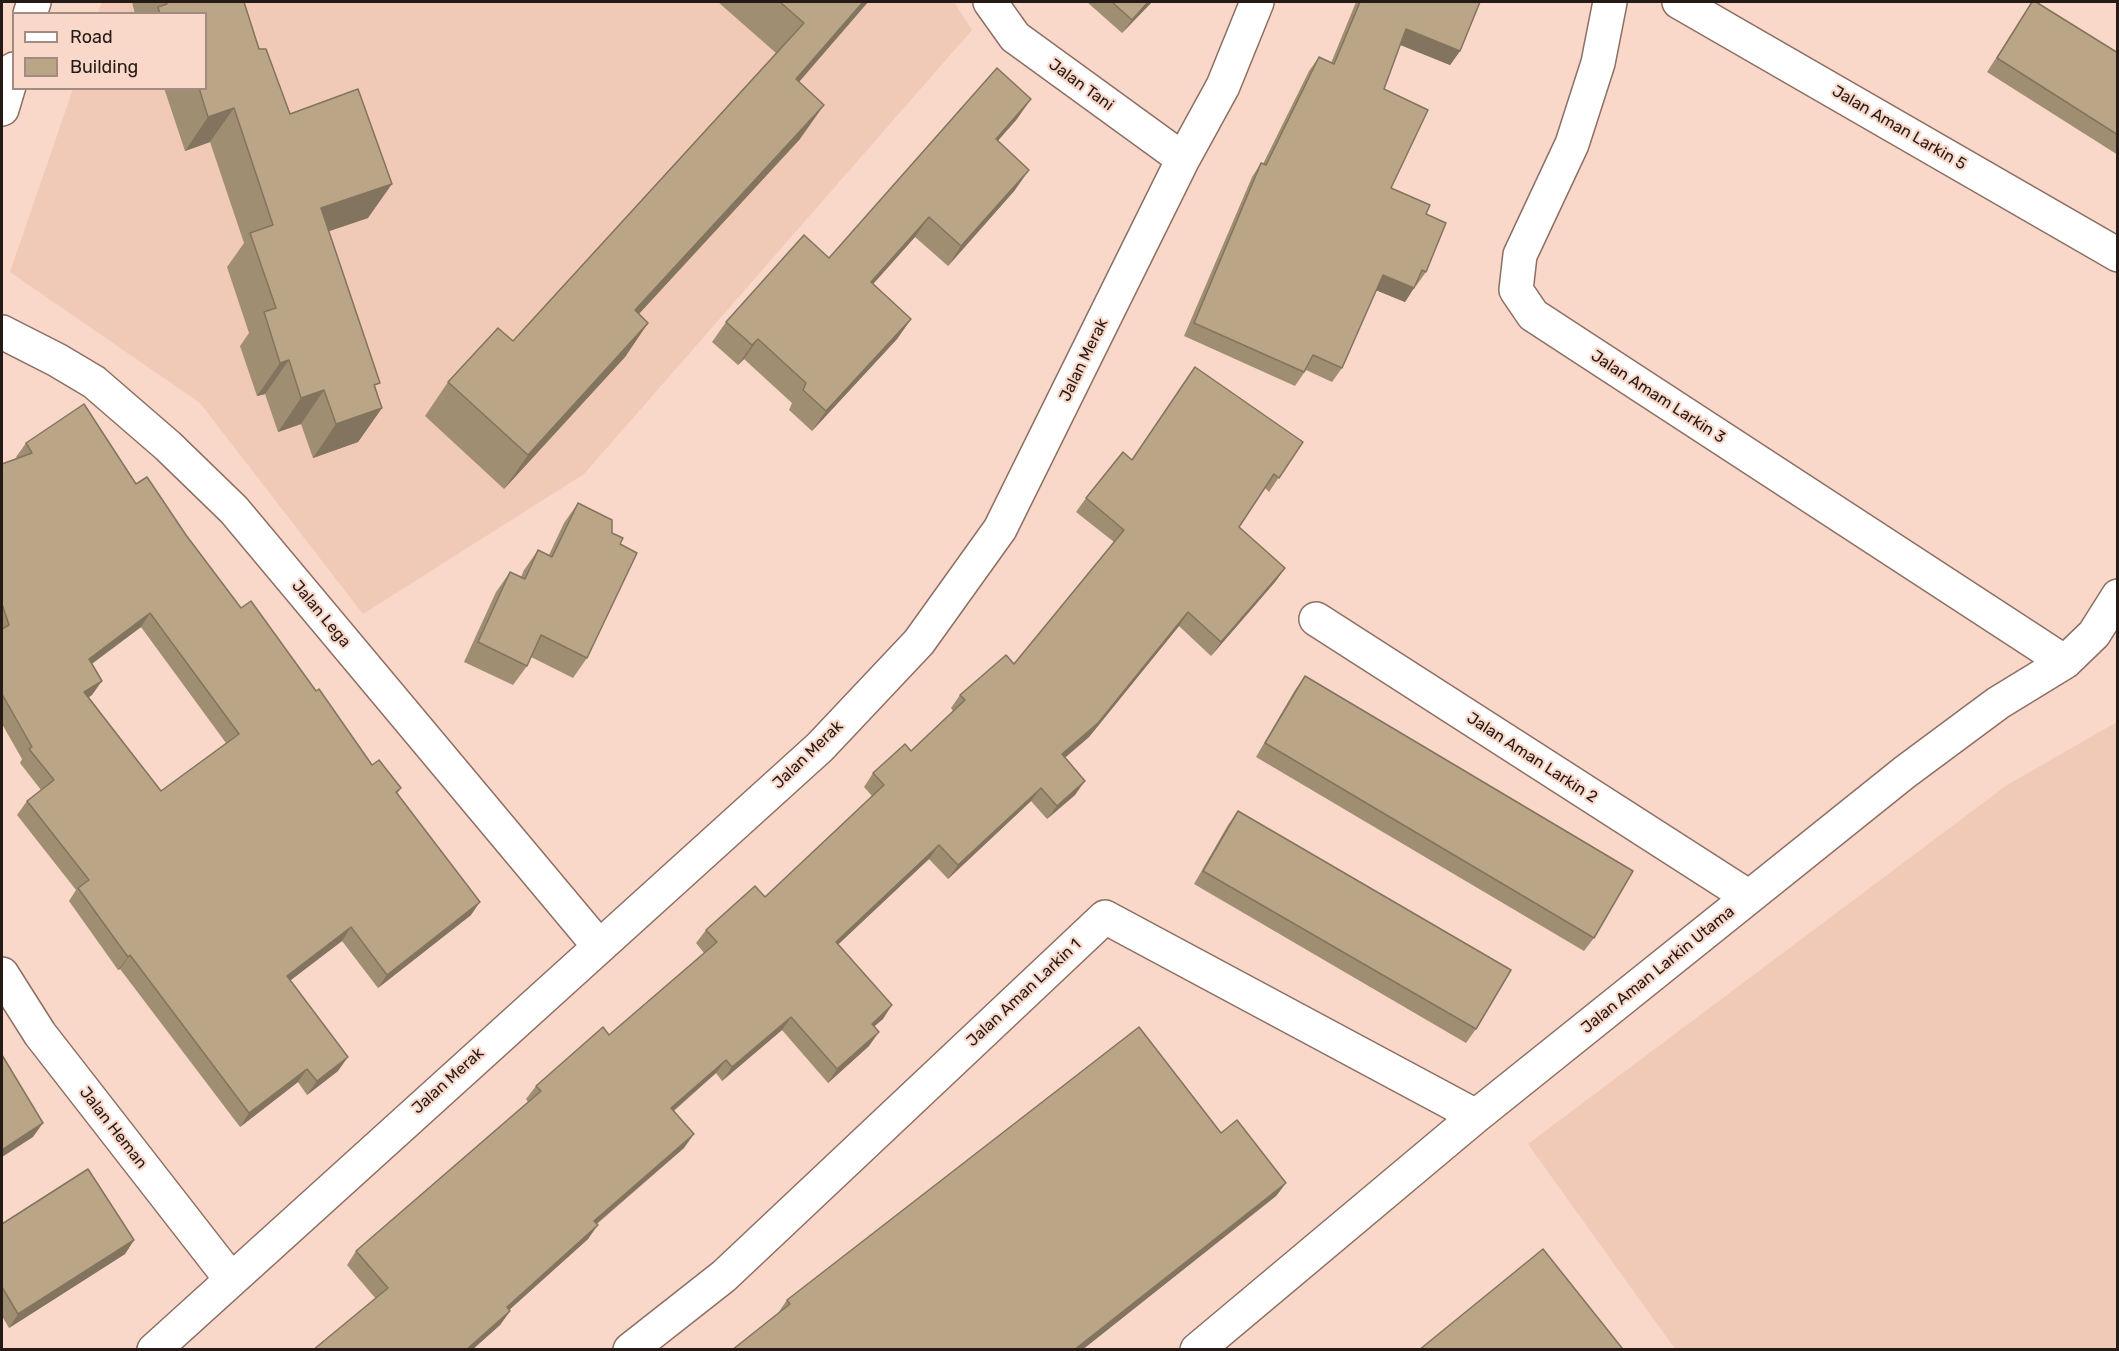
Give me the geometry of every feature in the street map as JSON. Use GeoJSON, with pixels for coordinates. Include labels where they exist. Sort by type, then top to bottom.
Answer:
{"type":"FeatureCollection","features":[{"type":"Feature","properties":{"kind":"street","name":"Jalan Tani"},"geometry":{"type":"LineString","coordinates":[[990,2],[1015,37],[1183,159]]}},
{"type":"Feature","properties":{"kind":"street","name":"Jalan Merak"},"geometry":{"type":"LineString","coordinates":[[154,1350],[230,1278],[820,747],[918,642],[1000,529],[1183,159],[1223,86],[1257,2]]}},
{"type":"Feature","properties":{"kind":"street","name":"Jalan Amam Larkin 3"},"geometry":{"type":"LineString","coordinates":[[1610,2],[1598,63],[1572,144],[1520,255],[1516,290],[1543,322],[2064,663]]}},
{"type":"Feature","properties":{"kind":"street","name":"Jalan Aman Larkin 5"},"geometry":{"type":"LineString","coordinates":[[1679,2],[2118,255]]}},
{"type":"Feature","properties":{"kind":"street"},"geometry":{"type":"LineString","coordinates":[[2,109],[12,76]]}},
{"type":"Feature","properties":{"kind":"street","name":"Jalan Lega"},"geometry":{"type":"LineString","coordinates":[[2,332],[94,382],[168,446],[234,510],[598,945]]}},
{"type":"Feature","properties":{"kind":"street","name":"Jalan Aman Larkin Utama"},"geometry":{"type":"LineString","coordinates":[[1197,1350],[1476,1116],[1905,772],[1989,710],[2064,663],[2094,634],[2118,596]]}},
{"type":"Feature","properties":{"kind":"street","name":"Jalan Aman Larkin 2"},"geometry":{"type":"LineString","coordinates":[[1316,619],[1749,897]]}},
{"type":"Feature","properties":{"kind":"street","name":"Jalan Aman Larkin 1"},"geometry":{"type":"LineString","coordinates":[[630,1350],[724,1276],[1105,917],[1476,1116]]}},
{"type":"Feature","properties":{"kind":"street","name":"Jalan Heman"},"geometry":{"type":"LineString","coordinates":[[2,974],[40,1034],[230,1278]]}},
{"type":"Feature","properties":{"kind":"shaded area"},"geometry":{"type":"Polygon","coordinates":[[[102,2],[954,2],[972,30],[584,474],[363,614],[200,403],[10,272],[73,90],[207,90],[207,12],[98,12],[102,2]]]}},
{"type":"Feature","properties":{"kind":"shaded area"},"geometry":{"type":"Polygon","coordinates":[[[2117,722],[2117,1349],[1675,1349],[1528,1144],[2007,785],[2117,722]]]}},
{"type":"Feature","properties":{"kind":"building"},"geometry":{"type":"Polygon","coordinates":[[[166,2],[244,2],[259,49],[266,49],[290,114],[358,89],[392,184],[321,208],[380,383],[374,385],[382,408],[336,424],[324,390],[301,398],[289,360],[280,363],[264,312],[276,308],[250,233],[273,225],[234,108],[208,117],[200,90],[207,90],[207,12],[159,12],[158,7],[167,4],[166,2]]]}},
{"type":"Feature","properties":{"kind":"building"},"geometry":{"type":"Polygon","coordinates":[[[780,2],[863,2],[796,79],[824,105],[635,310],[648,323],[528,455],[448,382],[498,328],[513,341],[804,23],[780,2]]]}},
{"type":"Feature","properties":{"kind":"building"},"geometry":{"type":"Polygon","coordinates":[[[1112,2],[1148,2],[1132,20],[1112,2]]]}},
{"type":"Feature","properties":{"kind":"building"},"geometry":{"type":"Polygon","coordinates":[[[1360,2],[1480,2],[1460,51],[1406,29],[1384,89],[1428,110],[1391,188],[1430,205],[1426,214],[1446,223],[1426,272],[1422,270],[1414,288],[1383,275],[1342,368],[1313,355],[1304,372],[1194,323],[1261,163],[1266,165],[1319,57],[1334,64],[1360,2]]]}},
{"type":"Feature","properties":{"kind":"building"},"geometry":{"type":"Polygon","coordinates":[[[2032,2],[2036,2],[2118,53],[2118,135],[1997,58],[2032,2]]]}},
{"type":"Feature","properties":{"kind":"building"},"geometry":{"type":"Polygon","coordinates":[[[997,68],[1031,99],[996,139],[1029,170],[961,246],[929,217],[871,282],[911,319],[826,411],[803,390],[806,383],[758,339],[752,345],[726,322],[804,235],[829,258],[997,68]]]}},
{"type":"Feature","properties":{"kind":"building"},"geometry":{"type":"Polygon","coordinates":[[[1195,367],[1303,442],[1279,478],[1274,474],[1239,527],[1285,568],[1221,642],[1188,612],[1098,723],[1062,754],[1085,781],[1057,806],[1041,788],[958,865],[939,845],[836,942],[892,1005],[872,1024],[879,1032],[837,1069],[791,1017],[732,1067],[726,1060],[671,1108],[694,1134],[594,1221],[598,1225],[507,1307],[510,1311],[466,1350],[313,1350],[388,1288],[356,1251],[541,1091],[536,1086],[603,1027],[609,1035],[717,942],[706,930],[755,886],[765,897],[884,785],[873,773],[905,744],[911,751],[965,700],[960,695],[1006,655],[1014,664],[1124,530],[1086,498],[1123,452],[1132,460],[1195,367]]]}},
{"type":"Feature","properties":{"kind":"building"},"geometry":{"type":"Polygon","coordinates":[[[84,404],[136,484],[147,477],[186,535],[241,608],[251,601],[316,691],[319,689],[372,765],[379,760],[401,788],[396,792],[480,902],[387,975],[351,927],[287,976],[348,1057],[317,1081],[307,1069],[249,1113],[130,955],[128,957],[78,888],[89,880],[27,801],[54,780],[29,749],[32,747],[2,694],[2,629],[9,625],[2,604],[2,464],[32,453],[26,443],[84,404]],[[150,613],[89,659],[102,681],[84,692],[161,791],[239,734],[150,613]]]}},
{"type":"Feature","properties":{"kind":"building"},"geometry":{"type":"Polygon","coordinates":[[[578,503],[612,520],[612,533],[623,538],[620,544],[637,553],[587,658],[541,635],[527,666],[478,642],[510,572],[525,579],[538,550],[552,557],[578,503]]]}},
{"type":"Feature","properties":{"kind":"building"},"geometry":{"type":"Polygon","coordinates":[[[1305,676],[1633,871],[1594,938],[1265,743],[1305,676]]]}},
{"type":"Feature","properties":{"kind":"building"},"geometry":{"type":"Polygon","coordinates":[[[1238,811],[1511,970],[1476,1029],[1203,871],[1238,811]]]}},
{"type":"Feature","properties":{"kind":"building"},"geometry":{"type":"Polygon","coordinates":[[[1139,1027],[1221,1133],[1237,1120],[1286,1183],[1074,1350],[732,1350],[790,1304],[787,1300],[1139,1027]]]}},
{"type":"Feature","properties":{"kind":"building"},"geometry":{"type":"Polygon","coordinates":[[[2,1055],[43,1123],[2,1150],[2,1055]]]}},
{"type":"Feature","properties":{"kind":"building"},"geometry":{"type":"Polygon","coordinates":[[[88,1169],[134,1240],[18,1314],[2,1287],[2,1224],[88,1169]]]}},
{"type":"Feature","properties":{"kind":"building"},"geometry":{"type":"Polygon","coordinates":[[[1543,1249],[1622,1348],[1621,1350],[1419,1350],[1543,1249]]]}}]}
